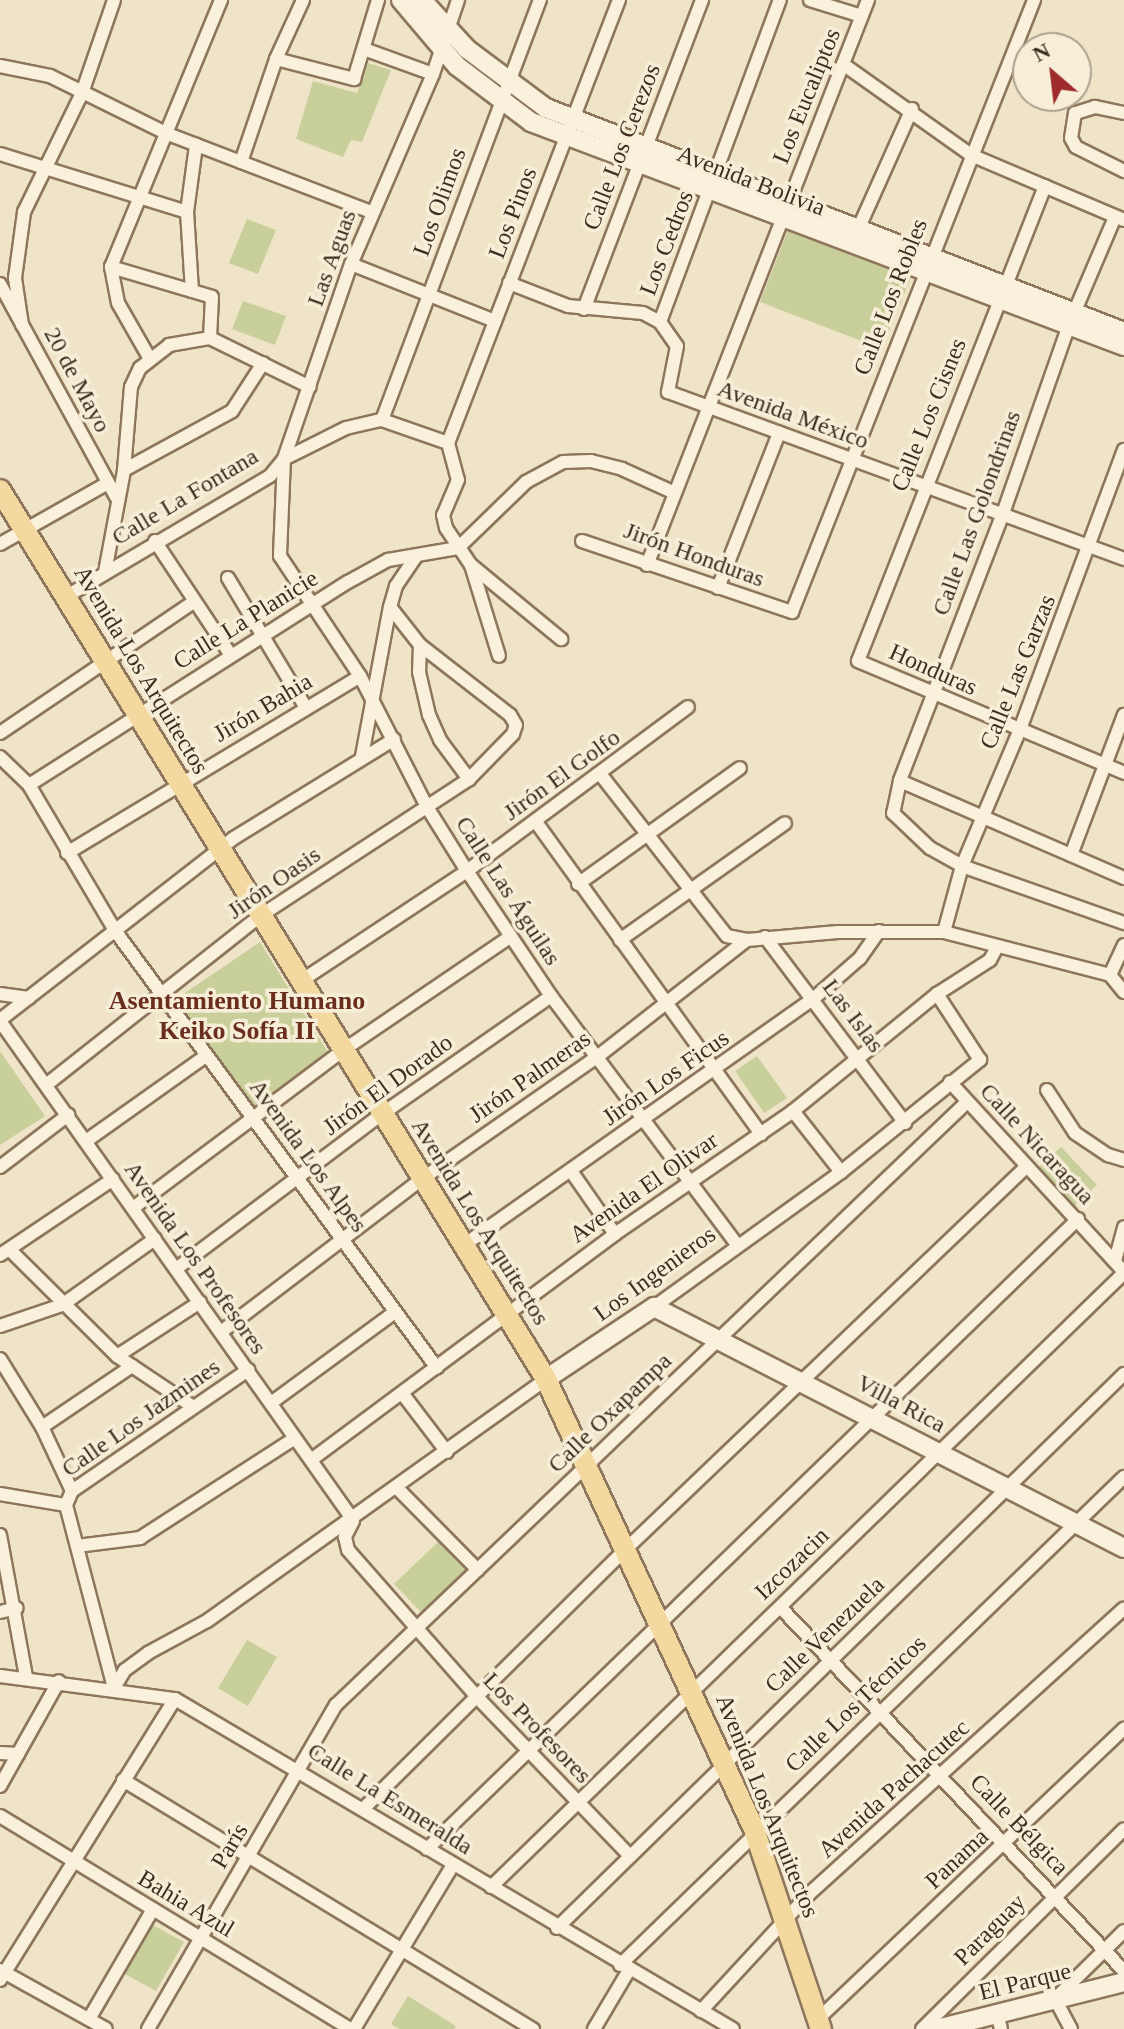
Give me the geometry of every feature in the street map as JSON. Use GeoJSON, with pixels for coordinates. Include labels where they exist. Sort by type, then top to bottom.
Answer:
{"type":"FeatureCollection","features":[{"type":"Feature","properties":{"kind":"main road","name":"Avenida Bolivia"},"geometry":{"type":"LineString","coordinates":[[401,0],[440,49],[501,102],[566,138],[782,218],[854,236],[1003,290],[1072,318],[1124,346]]}},
{"type":"Feature","properties":{"kind":"main road","name":"Avenida Bolivia"},"geometry":{"type":"LineString","coordinates":[[422,0],[447,31],[508,83],[573,119],[789,200],[854,236]]}},
{"type":"Feature","properties":{"kind":"main road","name":"Avenida Bolivia"},"geometry":{"type":"LineString","coordinates":[[1072,318],[1124,332]]}},
{"type":"Feature","properties":{"kind":"main road","name":"Avenida Los Arquitectos"},"geometry":{"type":"LineString","coordinates":[[0,490],[546,1379],[755,1832],[788,1921],[819,2024]]}},
{"type":"Feature","properties":{"kind":"main road","name":"Villa Rica"},"geometry":{"type":"LineString","coordinates":[[654,1307],[803,1380],[1124,1548]]}},
{"type":"Feature","properties":{"kind":"main road","name":"Los Ingenieros"},"geometry":{"type":"LineString","coordinates":[[546,1379],[654,1307]]}},
{"type":"Feature","properties":{"kind":"main road","name":"El Parque"},"geometry":{"type":"LineString","coordinates":[[937,2029],[999,2021],[1055,1999],[1124,1982]]}},
{"type":"Feature","properties":{"kind":"street"},"geometry":{"type":"LineString","coordinates":[[22,325],[17,247],[24,212],[82,93],[114,0]]}},
{"type":"Feature","properties":{"kind":"street"},"geometry":{"type":"LineString","coordinates":[[150,359],[118,303],[111,267],[221,0]]}},
{"type":"Feature","properties":{"kind":"street"},"geometry":{"type":"LineString","coordinates":[[241,162],[276,59],[303,0]]}},
{"type":"Feature","properties":{"kind":"street"},"geometry":{"type":"LineString","coordinates":[[276,59],[354,79],[378,0]]}},
{"type":"Feature","properties":{"kind":"street","name":"Las Aguas"},"geometry":{"type":"LineString","coordinates":[[277,540],[284,459],[351,264],[433,74],[458,0]]}},
{"type":"Feature","properties":{"kind":"street","name":"Los Olimos"},"geometry":{"type":"LineString","coordinates":[[382,420],[540,0]]}},
{"type":"Feature","properties":{"kind":"street","name":"Los Pinos"},"geometry":{"type":"LineString","coordinates":[[448,443],[619,0]]}},
{"type":"Feature","properties":{"kind":"street","name":"Calle Los Cerezos"},"geometry":{"type":"LineString","coordinates":[[584,309],[702,0]]}},
{"type":"Feature","properties":{"kind":"street","name":"Los Cedros"},"geometry":{"type":"LineString","coordinates":[[660,322],[780,0]]}},
{"type":"Feature","properties":{"kind":"street"},"geometry":{"type":"LineString","coordinates":[[810,0],[862,16]]}},
{"type":"Feature","properties":{"kind":"street","name":"Los Eucaliptos"},"geometry":{"type":"LineString","coordinates":[[647,565],[868,0]]}},
{"type":"Feature","properties":{"kind":"street","name":"Calle Los Robles"},"geometry":{"type":"LineString","coordinates":[[792,612],[1034,0]]}},
{"type":"Feature","properties":{"kind":"street"},"geometry":{"type":"LineString","coordinates":[[364,49],[433,74]]}},
{"type":"Feature","properties":{"kind":"street"},"geometry":{"type":"LineString","coordinates":[[843,64],[912,109],[971,155],[1120,218]]}},
{"type":"Feature","properties":{"kind":"street"},"geometry":{"type":"LineString","coordinates":[[0,66],[50,76],[168,134],[371,212]]}},
{"type":"Feature","properties":{"kind":"street"},"geometry":{"type":"LineString","coordinates":[[1124,113],[1095,107],[1075,113],[1071,138],[1076,147],[1124,171]]}},
{"type":"Feature","properties":{"kind":"street"},"geometry":{"type":"LineString","coordinates":[[854,236],[912,109]]}},
{"type":"Feature","properties":{"kind":"street"},"geometry":{"type":"LineString","coordinates":[[192,291],[187,212],[196,145]]}},
{"type":"Feature","properties":{"kind":"street"},"geometry":{"type":"LineString","coordinates":[[0,154],[48,166],[187,212]]}},
{"type":"Feature","properties":{"kind":"street","name":"Calle Los Cisnes"},"geometry":{"type":"LineString","coordinates":[[858,661],[923,487],[1045,186]]}},
{"type":"Feature","properties":{"kind":"street","name":"Calle Las Golondrinas"},"geometry":{"type":"LineString","coordinates":[[962,866],[901,824],[893,813],[900,781],[1002,516],[1072,318],[1120,218]]}},
{"type":"Feature","properties":{"kind":"street"},"geometry":{"type":"LineString","coordinates":[[351,264],[495,321]]}},
{"type":"Feature","properties":{"kind":"street"},"geometry":{"type":"LineString","coordinates":[[111,267],[212,297],[210,338]]}},
{"type":"Feature","properties":{"kind":"street"},"geometry":{"type":"LineString","coordinates":[[509,283],[584,309],[633,312],[660,322]]}},
{"type":"Feature","properties":{"kind":"street","name":"20 de Mayo"},"geometry":{"type":"LineString","coordinates":[[0,284],[4,300],[22,325],[116,497]]}},
{"type":"Feature","properties":{"kind":"street","name":"Avenida México"},"geometry":{"type":"LineString","coordinates":[[660,322],[677,346],[668,392],[1124,559]]}},
{"type":"Feature","properties":{"kind":"street"},"geometry":{"type":"LineString","coordinates":[[105,572],[116,497],[124,470],[131,387],[150,359],[169,345],[210,338],[310,387]]}},
{"type":"Feature","properties":{"kind":"street"},"geometry":{"type":"LineString","coordinates":[[124,470],[232,411],[263,363]]}},
{"type":"Feature","properties":{"kind":"street"},"geometry":{"type":"LineString","coordinates":[[284,459],[346,428],[382,420],[448,443],[458,480],[443,515],[458,548],[471,565],[561,639]]}},
{"type":"Feature","properties":{"kind":"street"},"geometry":{"type":"LineString","coordinates":[[718,588],[779,433]]}},
{"type":"Feature","properties":{"kind":"street","name":"Calle Las Garzas"},"geometry":{"type":"LineString","coordinates":[[944,932],[948,908],[962,866],[1019,732],[1124,450]]}},
{"type":"Feature","properties":{"kind":"street","name":"Calle La Fontana"},"geometry":{"type":"LineString","coordinates":[[67,596],[155,541],[270,476],[284,459]]}},
{"type":"Feature","properties":{"kind":"street"},"geometry":{"type":"LineString","coordinates":[[458,548],[526,482],[563,462],[591,461],[622,469],[675,493]]}},
{"type":"Feature","properties":{"kind":"street"},"geometry":{"type":"LineString","coordinates":[[0,544],[108,483]]}},
{"type":"Feature","properties":{"kind":"street","name":"Calle Las Águilas"},"geometry":{"type":"LineString","coordinates":[[277,540],[287,569],[315,603],[360,676],[427,807],[467,871],[551,996],[737,1245]]}},
{"type":"Feature","properties":{"kind":"street"},"geometry":{"type":"LineString","coordinates":[[155,541],[230,654]]}},
{"type":"Feature","properties":{"kind":"street","name":"Jirón Honduras"},"geometry":{"type":"LineString","coordinates":[[582,541],[792,612]]}},
{"type":"Feature","properties":{"kind":"street","name":"Calle La Planicie"},"geometry":{"type":"LineString","coordinates":[[29,785],[230,654],[388,560],[458,548]]}},
{"type":"Feature","properties":{"kind":"street"},"geometry":{"type":"LineString","coordinates":[[362,756],[376,704],[390,607],[396,586],[417,555]]}},
{"type":"Feature","properties":{"kind":"street"},"geometry":{"type":"LineString","coordinates":[[471,565],[499,656]]}},
{"type":"Feature","properties":{"kind":"street"},"geometry":{"type":"LineString","coordinates":[[228,578],[259,636],[306,708]]}},
{"type":"Feature","properties":{"kind":"street"},"geometry":{"type":"LineString","coordinates":[[0,733],[104,658],[195,601]]}},
{"type":"Feature","properties":{"kind":"street"},"geometry":{"type":"LineString","coordinates":[[390,607],[420,645],[419,672],[429,715],[440,740],[469,779]]}},
{"type":"Feature","properties":{"kind":"street","name":"Jirón Oasis"},"geometry":{"type":"LineString","coordinates":[[46,1085],[163,997],[260,916],[469,779],[513,734],[516,725],[510,715],[420,645]]}},
{"type":"Feature","properties":{"kind":"street","name":"Honduras"},"geometry":{"type":"LineString","coordinates":[[858,661],[1019,732],[1124,773]]}},
{"type":"Feature","properties":{"kind":"street","name":"Jirón Bahia"},"geometry":{"type":"LineString","coordinates":[[67,853],[360,676]]}},
{"type":"Feature","properties":{"kind":"street","name":"Jirón El Golfo"},"geometry":{"type":"LineString","coordinates":[[301,981],[467,871],[601,775],[688,707]]}},
{"type":"Feature","properties":{"kind":"street"},"geometry":{"type":"LineString","coordinates":[[1071,855],[1124,715]]}},
{"type":"Feature","properties":{"kind":"street"},"geometry":{"type":"LineString","coordinates":[[0,1021],[220,850],[362,756],[394,739]]}},
{"type":"Feature","properties":{"kind":"street","name":"Avenida Los Alpes"},"geometry":{"type":"LineString","coordinates":[[0,757],[29,785],[116,932],[437,1368]]}},
{"type":"Feature","properties":{"kind":"street"},"geometry":{"type":"LineString","coordinates":[[578,884],[644,833],[740,768]]}},
{"type":"Feature","properties":{"kind":"street"},"geometry":{"type":"LineString","coordinates":[[601,775],[690,893],[727,936],[747,940],[879,931],[944,932],[1110,975],[1124,992]]}},
{"type":"Feature","properties":{"kind":"street"},"geometry":{"type":"LineString","coordinates":[[900,781],[983,814],[1124,878]]}},
{"type":"Feature","properties":{"kind":"street"},"geometry":{"type":"LineString","coordinates":[[536,822],[664,1005],[761,1134]]}},
{"type":"Feature","properties":{"kind":"street"},"geometry":{"type":"LineString","coordinates":[[620,940],[785,823]]}},
{"type":"Feature","properties":{"kind":"street"},"geometry":{"type":"LineString","coordinates":[[962,866],[1124,923]]}},
{"type":"Feature","properties":{"kind":"street","name":"Jirón Los Ficus"},"geometry":{"type":"LineString","coordinates":[[464,1245],[716,1072],[813,999],[860,958],[879,931]]}},
{"type":"Feature","properties":{"kind":"street"},"geometry":{"type":"LineString","coordinates":[[133,1208],[342,1051],[511,936]]}},
{"type":"Feature","properties":{"kind":"street","name":"Las Islas"},"geometry":{"type":"LineString","coordinates":[[765,937],[905,1123]]}},
{"type":"Feature","properties":{"kind":"street","name":"Jirón Palmeras"},"geometry":{"type":"LineString","coordinates":[[221,1332],[422,1179],[597,1057],[747,940]]}},
{"type":"Feature","properties":{"kind":"street"},"geometry":{"type":"LineString","coordinates":[[1110,975],[1124,945]]}},
{"type":"Feature","properties":{"kind":"street","name":"Avenida El Olivar"},"geometry":{"type":"LineString","coordinates":[[311,1460],[615,1234],[793,1111],[937,994],[990,960],[997,947]]}},
{"type":"Feature","properties":{"kind":"street"},"geometry":{"type":"LineString","coordinates":[[0,994],[29,998]]}},
{"type":"Feature","properties":{"kind":"street","name":"Los Ingenieros"},"geometry":{"type":"LineString","coordinates":[[654,1307],[841,1172],[980,1060],[937,994]]}},
{"type":"Feature","properties":{"kind":"street","name":"Jirón El Dorado"},"geometry":{"type":"LineString","coordinates":[[176,1269],[382,1114],[551,996]]}},
{"type":"Feature","properties":{"kind":"street","name":"Avenida Los Profesores"},"geometry":{"type":"LineString","coordinates":[[0,1021],[353,1520]]}},
{"type":"Feature","properties":{"kind":"street"},"geometry":{"type":"LineString","coordinates":[[86,1141],[207,1055]]}},
{"type":"Feature","properties":{"kind":"street","name":"Calle Nicaragua"},"geometry":{"type":"LineString","coordinates":[[950,1082],[1124,1272]]}},
{"type":"Feature","properties":{"kind":"street"},"geometry":{"type":"LineString","coordinates":[[1047,1090],[1075,1133],[1108,1155],[1124,1160]]}},
{"type":"Feature","properties":{"kind":"street","name":"Calle Oxapampa"},"geometry":{"type":"LineString","coordinates":[[302,1770],[336,1705],[967,1102]]}},
{"type":"Feature","properties":{"kind":"street"},"geometry":{"type":"LineString","coordinates":[[793,1111],[841,1172]]}},
{"type":"Feature","properties":{"kind":"street"},"geometry":{"type":"LineString","coordinates":[[0,1167],[68,1115]]}},
{"type":"Feature","properties":{"kind":"street"},"geometry":{"type":"LineString","coordinates":[[363,1809],[625,1550],[1026,1167]]}},
{"type":"Feature","properties":{"kind":"street"},"geometry":{"type":"LineString","coordinates":[[571,1171],[615,1234]]}},
{"type":"Feature","properties":{"kind":"street"},"geometry":{"type":"LineString","coordinates":[[113,1179],[5,1252],[117,1356],[192,1406]]}},
{"type":"Feature","properties":{"kind":"street"},"geometry":{"type":"LineString","coordinates":[[427,1849],[1078,1219]]}},
{"type":"Feature","properties":{"kind":"street"},"geometry":{"type":"LineString","coordinates":[[1115,1261],[1124,1227]]}},
{"type":"Feature","properties":{"kind":"street"},"geometry":{"type":"LineString","coordinates":[[0,1326],[62,1305],[155,1239]]}},
{"type":"Feature","properties":{"kind":"street","name":"Izcozacin"},"geometry":{"type":"LineString","coordinates":[[491,1887],[1124,1272]]}},
{"type":"Feature","properties":{"kind":"street"},"geometry":{"type":"LineString","coordinates":[[117,1356],[200,1302]]}},
{"type":"Feature","properties":{"kind":"street"},"geometry":{"type":"LineString","coordinates":[[271,1403],[395,1312]]}},
{"type":"Feature","properties":{"kind":"street"},"geometry":{"type":"LineString","coordinates":[[0,1359],[42,1427],[72,1491]]}},
{"type":"Feature","properties":{"kind":"street"},"geometry":{"type":"LineString","coordinates":[[42,1427],[132,1366]]}},
{"type":"Feature","properties":{"kind":"street","name":"Calle Los Jazmines"},"geometry":{"type":"LineString","coordinates":[[66,1505],[72,1491],[248,1370]]}},
{"type":"Feature","properties":{"kind":"street","name":"Calle Venezuela"},"geometry":{"type":"LineString","coordinates":[[557,1928],[628,1854],[1010,1488],[1124,1374]]}},
{"type":"Feature","properties":{"kind":"street","name":"Los Ingenieros"},"geometry":{"type":"LineString","coordinates":[[114,1688],[125,1670],[148,1653],[183,1637],[353,1520],[546,1379]]}},
{"type":"Feature","properties":{"kind":"street"},"geometry":{"type":"LineString","coordinates":[[402,1393],[447,1452]]}},
{"type":"Feature","properties":{"kind":"street"},"geometry":{"type":"LineString","coordinates":[[77,1546],[140,1538],[295,1438]]}},
{"type":"Feature","properties":{"kind":"street","name":"Calle Los Técnicos"},"geometry":{"type":"LineString","coordinates":[[594,2029],[625,1967],[755,1832],[1124,1477]]}},
{"type":"Feature","properties":{"kind":"street"},"geometry":{"type":"LineString","coordinates":[[397,1488],[478,1570]]}},
{"type":"Feature","properties":{"kind":"street"},"geometry":{"type":"LineString","coordinates":[[0,1494],[66,1505],[114,1688]]}},
{"type":"Feature","properties":{"kind":"street","name":"Los Profesores"},"geometry":{"type":"LineString","coordinates":[[353,1520],[345,1537],[348,1550],[477,1697],[628,1854]]}},
{"type":"Feature","properties":{"kind":"street"},"geometry":{"type":"LineString","coordinates":[[0,1535],[17,1608],[26,1677]]}},
{"type":"Feature","properties":{"kind":"street","name":"Calle Bélgica"},"geometry":{"type":"LineString","coordinates":[[780,1607],[1056,1895],[1124,1971]]}},
{"type":"Feature","properties":{"kind":"street"},"geometry":{"type":"LineString","coordinates":[[0,1612],[17,1608]]}},
{"type":"Feature","properties":{"kind":"street","name":"Avenida Pachacutec"},"geometry":{"type":"LineString","coordinates":[[701,2011],[788,1921],[809,1894],[1124,1608]]}},
{"type":"Feature","properties":{"kind":"street","name":"Calle La Esmeralda"},"geometry":{"type":"LineString","coordinates":[[0,1676],[114,1688],[175,1699],[302,1770],[557,1928],[733,2029]]}},
{"type":"Feature","properties":{"kind":"street"},"geometry":{"type":"LineString","coordinates":[[0,1786],[59,1681]]}},
{"type":"Feature","properties":{"kind":"street"},"geometry":{"type":"LineString","coordinates":[[106,2029],[2,1973],[75,1864],[123,1780],[175,1699]]}},
{"type":"Feature","properties":{"kind":"street","name":"Panama"},"geometry":{"type":"LineString","coordinates":[[819,2024],[1124,1729]]}},
{"type":"Feature","properties":{"kind":"street"},"geometry":{"type":"LineString","coordinates":[[0,1753],[18,1754]]}},
{"type":"Feature","properties":{"kind":"street","name":"París"},"geometry":{"type":"LineString","coordinates":[[148,2029],[302,1770]]}},
{"type":"Feature","properties":{"kind":"street"},"geometry":{"type":"LineString","coordinates":[[123,1780],[533,2029]]}},
{"type":"Feature","properties":{"kind":"street","name":"Bahia Azul"},"geometry":{"type":"LineString","coordinates":[[0,1816],[352,2029]]}},
{"type":"Feature","properties":{"kind":"street","name":"Paraguay"},"geometry":{"type":"LineString","coordinates":[[922,2029],[1124,1829]]}},
{"type":"Feature","properties":{"kind":"street"},"geometry":{"type":"LineString","coordinates":[[352,2029],[453,1865]]}},
{"type":"Feature","properties":{"kind":"street"},"geometry":{"type":"LineString","coordinates":[[89,2019],[153,1909]]}},
{"type":"Feature","properties":{"kind":"street"},"geometry":{"type":"LineString","coordinates":[[1071,2029],[1055,1999],[1124,1931]]}},
{"type":"Feature","properties":{"kind":"green space"},"geometry":{"type":"Polygon","coordinates":[[[368,63],[391,70],[362,142],[351,140],[343,157],[296,139],[313,81],[357,93],[368,63]]]}},
{"type":"Feature","properties":{"kind":"green space"},"geometry":{"type":"Polygon","coordinates":[[[247,219],[276,230],[258,274],[229,263],[247,219]]]}},
{"type":"Feature","properties":{"kind":"green space"},"geometry":{"type":"Polygon","coordinates":[[[788,230],[912,275],[882,349],[760,302],[788,230]]]}},
{"type":"Feature","properties":{"kind":"green space"},"geometry":{"type":"Polygon","coordinates":[[[243,301],[286,316],[275,345],[232,329],[243,301]]]}},
{"type":"Feature","properties":{"kind":"green space"},"geometry":{"type":"Polygon","coordinates":[[[260,942],[329,1054],[253,1110],[176,999],[260,942]]]}},
{"type":"Feature","properties":{"kind":"green space"},"geometry":{"type":"Polygon","coordinates":[[[0,1051],[45,1116],[0,1145],[0,1051]]]}},
{"type":"Feature","properties":{"kind":"green space"},"geometry":{"type":"Polygon","coordinates":[[[757,1056],[787,1098],[764,1113],[735,1071],[757,1056]]]}},
{"type":"Feature","properties":{"kind":"green space"},"geometry":{"type":"Polygon","coordinates":[[[1061,1147],[1097,1185],[1073,1207],[1037,1168],[1061,1147]]]}},
{"type":"Feature","properties":{"kind":"green space"},"geometry":{"type":"Polygon","coordinates":[[[438,1542],[465,1570],[421,1612],[394,1584],[438,1542]]]}},
{"type":"Feature","properties":{"kind":"green space"},"geometry":{"type":"Polygon","coordinates":[[[247,1640],[277,1657],[248,1706],[218,1688],[247,1640]]]}},
{"type":"Feature","properties":{"kind":"green space"},"geometry":{"type":"Polygon","coordinates":[[[151,1924],[184,1942],[156,1991],[123,1973],[151,1924]]]}},
{"type":"Feature","properties":{"kind":"green space"},"geometry":{"type":"Polygon","coordinates":[[[408,1996],[456,2026],[454,2029],[399,2029],[391,2024],[408,1996]]]}},
{"type":"Feature","properties":{"kind":"district","name":"Asentamiento Humano Keiko Sofía II"},"geometry":{"type":"Point","coordinates":[237,1016]}}]}
